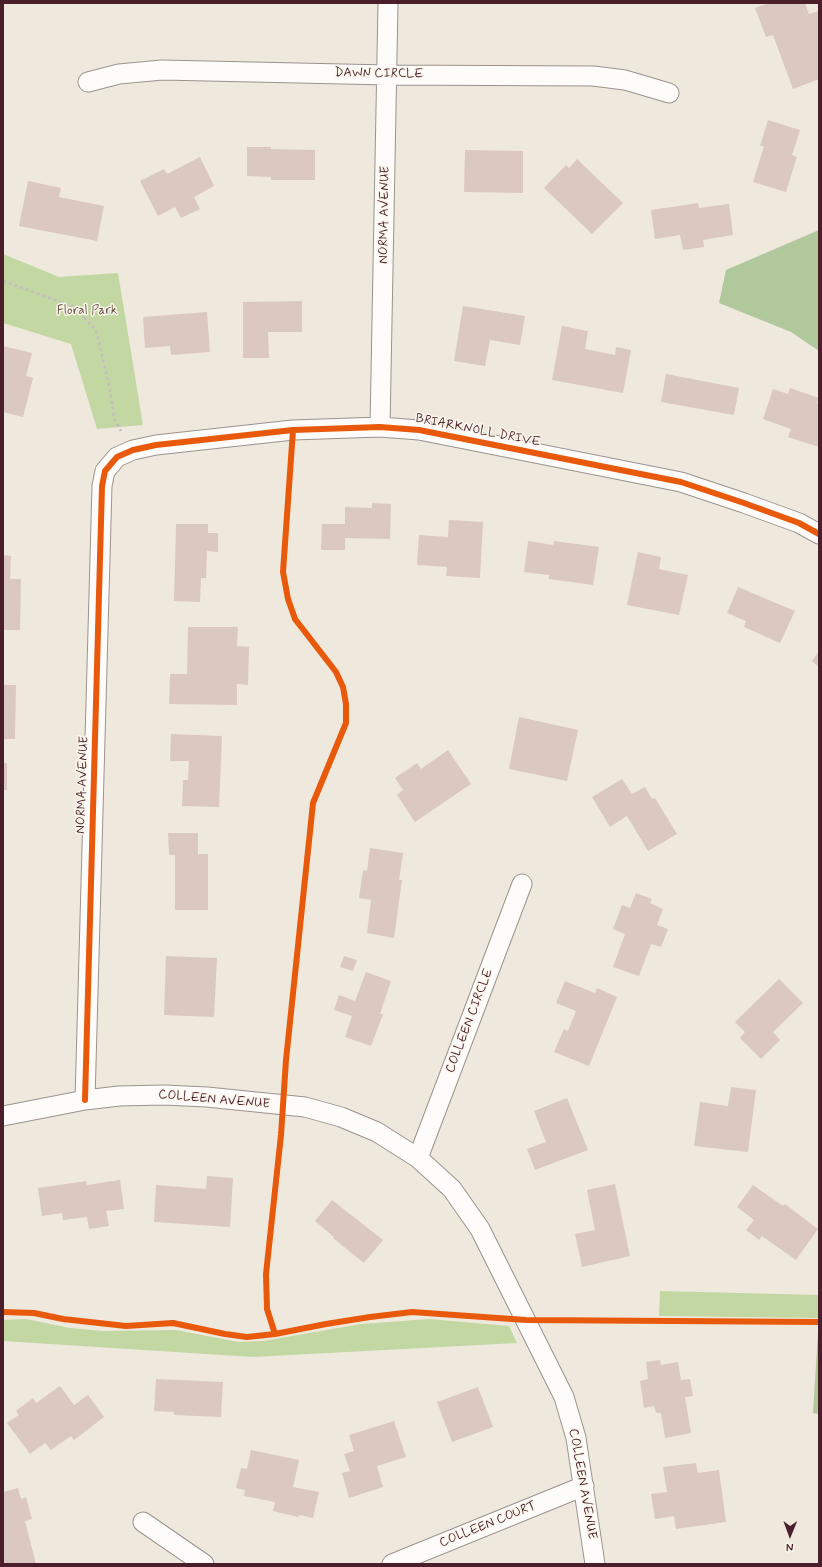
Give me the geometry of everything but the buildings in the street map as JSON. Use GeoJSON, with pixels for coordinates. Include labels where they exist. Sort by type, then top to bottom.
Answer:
{"type":"FeatureCollection","features":[{"type":"Feature","properties":{"kind":"street","name":"NORMA AVENUE"},"geometry":{"type":"LineString","coordinates":[[380,427],[388,75],[388,3]]}},
{"type":"Feature","properties":{"kind":"street","name":"DAWN CIRCLE"},"geometry":{"type":"LineString","coordinates":[[88,82],[119,74],[162,70],[388,75],[593,76],[625,80],[669,93]]}},
{"type":"Feature","properties":{"kind":"street","name":"BRIARKNOLL DRIVE"},"geometry":{"type":"LineString","coordinates":[[105,471],[118,457],[133,450],[156,444],[293,430],[380,427],[419,430],[681,482],[792,520],[819,534]]}},
{"type":"Feature","properties":{"kind":"street","name":"NORMA AVENUE"},"geometry":{"type":"LineString","coordinates":[[85,1100],[102,486],[105,471]]}},
{"type":"Feature","properties":{"kind":"street","name":"COLLEEN CIRCLE"},"geometry":{"type":"LineString","coordinates":[[418,1158],[522,884]]}},
{"type":"Feature","properties":{"kind":"street","name":"COLLEEN AVENUE"},"geometry":{"type":"LineString","coordinates":[[3,1116],[85,1100],[119,1096],[164,1094],[207,1097],[305,1107],[342,1117],[377,1132],[418,1158],[452,1189],[480,1229],[564,1397],[576,1438],[595,1564]]}},
{"type":"Feature","properties":{"kind":"street","name":"COLLEEN COURT"},"geometry":{"type":"LineString","coordinates":[[392,1564],[584,1486]]}},
{"type":"Feature","properties":{"kind":"street"},"geometry":{"type":"LineString","coordinates":[[143,1522],[204,1564]]}},
{"type":"Feature","properties":{"kind":"path"},"geometry":{"type":"LineString","coordinates":[[3,281],[74,307],[96,330],[110,389],[114,418],[133,450]]}},
{"type":"Feature","properties":{"kind":"green space"},"geometry":{"type":"Polygon","coordinates":[[[819,230],[819,351],[791,332],[719,303],[726,270],[819,230]]]}},
{"type":"Feature","properties":{"kind":"green space","name":"Floral Park"},"geometry":{"type":"Polygon","coordinates":[[[3,254],[59,277],[118,273],[143,425],[97,429],[71,344],[3,323],[3,254]]]}},
{"type":"Feature","properties":{"kind":"green space"},"geometry":{"type":"Polygon","coordinates":[[[660,1291],[819,1295],[819,1318],[659,1316],[660,1291]]]}},
{"type":"Feature","properties":{"kind":"green space"},"geometry":{"type":"Polygon","coordinates":[[[26,1319],[70,1328],[103,1331],[176,1330],[239,1342],[263,1341],[361,1324],[429,1319],[509,1326],[517,1343],[253,1357],[3,1341],[3,1320],[26,1319]]]}},
{"type":"Feature","properties":{"kind":"green space"},"geometry":{"type":"Polygon","coordinates":[[[819,1332],[819,1414],[813,1413],[819,1332]]]}},
{"type":"Feature","properties":{"kind":"cycle path"},"geometry":{"type":"LineString","coordinates":[[85,1100],[102,486],[105,471],[117,457],[133,450],[156,445],[293,430],[380,427],[419,430],[681,482],[799,523],[819,534]]}},
{"type":"Feature","properties":{"kind":"cycle path"},"geometry":{"type":"LineString","coordinates":[[275,1334],[267,1309],[266,1274],[281,1135],[286,1060],[313,803],[346,723],[346,704],[343,687],[336,672],[295,619],[288,599],[283,572],[293,430]]}},
{"type":"Feature","properties":{"kind":"cycle path"},"geometry":{"type":"LineString","coordinates":[[3,1312],[34,1313],[63,1319],[126,1326],[173,1323],[247,1337],[275,1334],[370,1317],[412,1312],[526,1320],[819,1322]]}}]}
